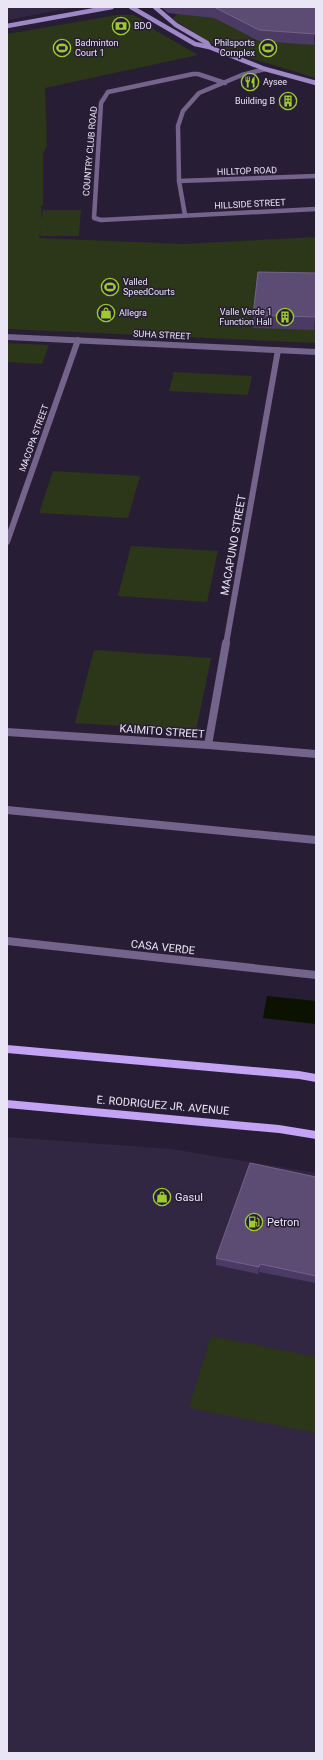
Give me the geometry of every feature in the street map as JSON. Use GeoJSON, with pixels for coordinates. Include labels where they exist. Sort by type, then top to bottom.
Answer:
{"type":"FeatureCollection","features":[{"type":"Feature","properties":{"kind":"main road"},"geometry":{"type":"LineString","coordinates":[[7,1048],[299,1075],[316,1078]]}},
{"type":"Feature","properties":{"kind":"main road","name":"E. RODRIGUEZ JR. AVENUE"},"geometry":{"type":"LineString","coordinates":[[7,1104],[279,1129],[316,1134]]}},
{"type":"Feature","properties":{"kind":"street"},"geometry":{"type":"LineString","coordinates":[[7,26],[112,7]]}},
{"type":"Feature","properties":{"kind":"street"},"geometry":{"type":"LineString","coordinates":[[131,7],[195,44],[209,47],[264,69],[316,83]]}},
{"type":"Feature","properties":{"kind":"street"},"geometry":{"type":"LineString","coordinates":[[155,7],[176,25],[207,43],[209,47]]}},
{"type":"Feature","properties":{"kind":"street"},"geometry":{"type":"LineString","coordinates":[[185,215],[179,181],[178,126],[183,111],[199,93],[242,75],[264,69]]}},
{"type":"Feature","properties":{"kind":"street","name":"COUNTRY CLUB ROAD"},"geometry":{"type":"LineString","coordinates":[[185,215],[101,220],[94,218],[92,214],[101,103],[108,92],[188,75],[198,74],[225,83]]}},
{"type":"Feature","properties":{"kind":"street","name":"HILLTOP ROAD"},"geometry":{"type":"LineString","coordinates":[[179,181],[316,176]]}},
{"type":"Feature","properties":{"kind":"street","name":"HILLSIDE STREET"},"geometry":{"type":"LineString","coordinates":[[185,215],[316,209]]}},
{"type":"Feature","properties":{"kind":"street","name":"SUHA STREET"},"geometry":{"type":"LineString","coordinates":[[7,337],[316,352]]}},
{"type":"Feature","properties":{"kind":"street","name":"MACOPA STREET"},"geometry":{"type":"LineString","coordinates":[[7,542],[78,340]]}},
{"type":"Feature","properties":{"kind":"street","name":"MACAPUNO STREET"},"geometry":{"type":"LineString","coordinates":[[208,745],[278,350]]}},
{"type":"Feature","properties":{"kind":"street","name":"KAIMITO STREET"},"geometry":{"type":"LineString","coordinates":[[7,732],[208,745],[316,754]]}},
{"type":"Feature","properties":{"kind":"street"},"geometry":{"type":"LineString","coordinates":[[7,810],[316,840]]}},
{"type":"Feature","properties":{"kind":"street","name":"CASA VERDE"},"geometry":{"type":"LineString","coordinates":[[7,941],[316,975]]}},
{"type":"Feature","properties":{"kind":"shaded area"},"geometry":{"type":"Polygon","coordinates":[[[7,7],[76,7],[7,20],[7,7]]]}},
{"type":"Feature","properties":{"kind":"shaded area"},"geometry":{"type":"Polygon","coordinates":[[[267,996],[316,1001],[316,1024],[263,1018],[267,996]]]}},
{"type":"Feature","properties":{"kind":"shaded area"},"geometry":{"type":"Polygon","coordinates":[[[7,1137],[171,1149],[316,1173],[316,1753],[7,1753],[7,1137]]]}},
{"type":"Feature","properties":{"kind":"green space","name":"Philsports Complex"},"geometry":{"type":"Polygon","coordinates":[[[183,7],[316,7],[316,78],[233,53],[208,42],[173,19],[183,7]]]}},
{"type":"Feature","properties":{"kind":"green space"},"geometry":{"type":"Polygon","coordinates":[[[117,15],[133,15],[140,18],[148,26],[198,55],[45,88],[47,146],[43,153],[42,219],[43,210],[81,210],[79,236],[40,236],[41,228],[39,238],[183,244],[316,237],[316,343],[7,329],[7,34],[117,15]]]}},
{"type":"Feature","properties":{"kind":"green space"},"geometry":{"type":"Polygon","coordinates":[[[7,343],[49,345],[42,364],[7,362],[7,343]]]}},
{"type":"Feature","properties":{"kind":"green space"},"geometry":{"type":"Polygon","coordinates":[[[174,372],[252,376],[248,395],[169,391],[174,372]]]}},
{"type":"Feature","properties":{"kind":"green space"},"geometry":{"type":"Polygon","coordinates":[[[53,471],[140,476],[128,518],[39,513],[53,471]]]}},
{"type":"Feature","properties":{"kind":"green space"},"geometry":{"type":"Polygon","coordinates":[[[131,546],[218,551],[207,602],[118,596],[131,546]]]}},
{"type":"Feature","properties":{"kind":"green space"},"geometry":{"type":"Polygon","coordinates":[[[94,650],[211,658],[196,731],[75,723],[94,650]]]}},
{"type":"Feature","properties":{"kind":"green space"},"geometry":{"type":"Polygon","coordinates":[[[211,1336],[316,1357],[316,1433],[189,1408],[211,1336]]]}},
{"type":"Feature","properties":{"kind":"building"},"geometry":{"type":"Polygon","coordinates":[[[214,7],[316,7],[316,34],[259,30],[214,7]]]}},
{"type":"Feature","properties":{"kind":"building","name":"Valle Verde 1 Function Hall"},"geometry":{"type":"Polygon","coordinates":[[[258,272],[316,273],[315,317],[253,315],[258,272]]]}},
{"type":"Feature","properties":{"kind":"building"},"geometry":{"type":"Polygon","coordinates":[[[250,1163],[316,1177],[316,1276],[260,1264],[259,1267],[216,1258],[250,1163]]]}},
{"type":"Feature","properties":{"kind":"place","name":"BDO"},"geometry":{"type":"Point","coordinates":[121,26]}},
{"type":"Feature","properties":{"kind":"place","name":"Badminton Court 1"},"geometry":{"type":"Point","coordinates":[62,48]}},
{"type":"Feature","properties":{"kind":"place","name":"Philsports Complex"},"geometry":{"type":"Point","coordinates":[268,48]}},
{"type":"Feature","properties":{"kind":"place","name":"Aysee"},"geometry":{"type":"Point","coordinates":[250,82]}},
{"type":"Feature","properties":{"kind":"place","name":"Building B"},"geometry":{"type":"Point","coordinates":[288,101]}},
{"type":"Feature","properties":{"kind":"place","name":"Valled SpeedCourts"},"geometry":{"type":"Point","coordinates":[110,287]}},
{"type":"Feature","properties":{"kind":"place","name":"Allegra"},"geometry":{"type":"Point","coordinates":[106,313]}},
{"type":"Feature","properties":{"kind":"place","name":"Valle Verde 1 Function Hall"},"geometry":{"type":"Point","coordinates":[285,317]}},
{"type":"Feature","properties":{"kind":"place","name":"Gasul"},"geometry":{"type":"Point","coordinates":[162,1197]}},
{"type":"Feature","properties":{"kind":"place","name":"Petron"},"geometry":{"type":"Point","coordinates":[254,1222]}}]}
